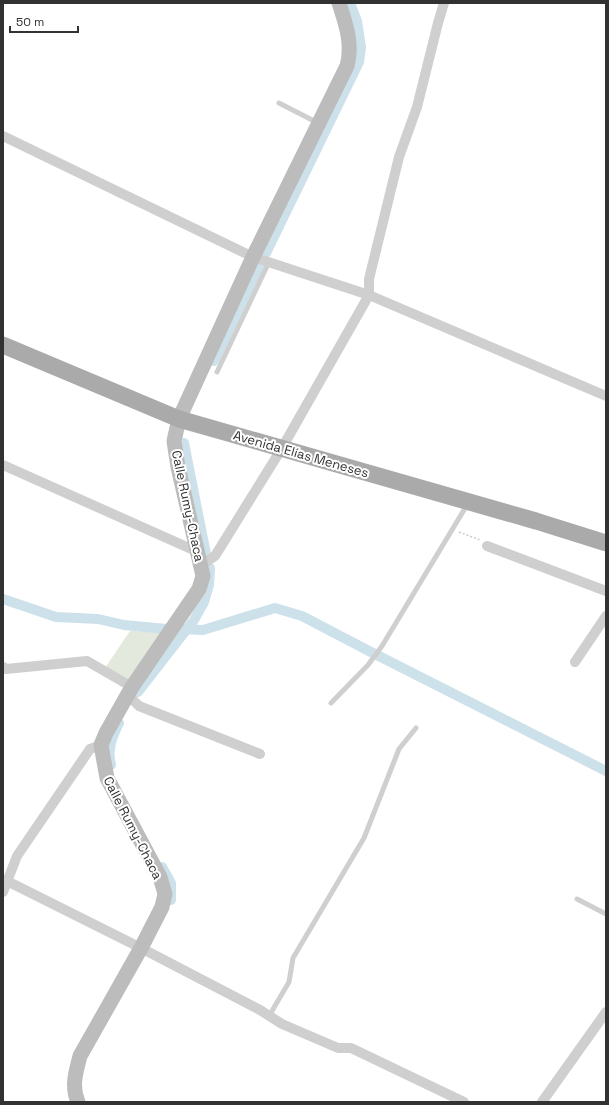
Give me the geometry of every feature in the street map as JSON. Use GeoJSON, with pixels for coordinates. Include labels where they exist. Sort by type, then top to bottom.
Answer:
{"type":"FeatureCollection","features":[{"type":"Feature","properties":{"kind":"main road","name":"Avenida Elías Meneses"},"geometry":{"type":"LineString","coordinates":[[3,345],[179,419],[536,521],[606,544]]}},
{"type":"Feature","properties":{"kind":"street","name":"Calle Rumy-Chaca"},"geometry":{"type":"LineString","coordinates":[[78,1102],[74,1094],[74,1076],[80,1056],[146,950],[165,894],[160,878],[106,778],[101,745],[106,733],[130,691],[199,589],[203,576],[178,467],[174,441],[179,419],[253,257],[348,66],[350,56],[347,25],[339,3]]}},
{"type":"Feature","properties":{"kind":"street"},"geometry":{"type":"LineString","coordinates":[[3,465],[199,559],[215,556],[282,448],[369,295],[369,279],[399,157],[417,107],[444,3]]}},
{"type":"Feature","properties":{"kind":"street"},"geometry":{"type":"LineString","coordinates":[[3,136],[253,257],[369,295],[606,396]]}},
{"type":"Feature","properties":{"kind":"street"},"geometry":{"type":"LineString","coordinates":[[487,546],[606,590]]}},
{"type":"Feature","properties":{"kind":"street"},"geometry":{"type":"LineString","coordinates":[[575,662],[606,616]]}},
{"type":"Feature","properties":{"kind":"street"},"geometry":{"type":"LineString","coordinates":[[3,667],[6,669],[87,661],[130,691],[139,706],[260,754]]}},
{"type":"Feature","properties":{"kind":"street"},"geometry":{"type":"LineString","coordinates":[[3,892],[17,856],[90,749],[101,745]]}},
{"type":"Feature","properties":{"kind":"street"},"geometry":{"type":"LineString","coordinates":[[7,881],[146,950],[282,1024],[338,1048],[351,1048],[464,1102]]}},
{"type":"Feature","properties":{"kind":"street"},"geometry":{"type":"LineString","coordinates":[[542,1102],[606,1012]]}},
{"type":"Feature","properties":{"kind":"lane"},"geometry":{"type":"LineString","coordinates":[[279,103],[319,124]]}},
{"type":"Feature","properties":{"kind":"lane"},"geometry":{"type":"LineString","coordinates":[[217,372],[269,262]]}},
{"type":"Feature","properties":{"kind":"lane"},"geometry":{"type":"LineString","coordinates":[[331,703],[368,665],[382,646],[469,502]]}},
{"type":"Feature","properties":{"kind":"lane"},"geometry":{"type":"LineString","coordinates":[[269,1016],[289,982],[293,958],[364,838],[399,749],[416,728]]}},
{"type":"Feature","properties":{"kind":"lane"},"geometry":{"type":"LineString","coordinates":[[577,899],[606,914]]}},
{"type":"Feature","properties":{"kind":"path"},"geometry":{"type":"LineString","coordinates":[[452,530],[483,541],[487,546]]}},
{"type":"Feature","properties":{"kind":"shaded area"},"geometry":{"type":"Polygon","coordinates":[[[130,631],[164,632],[131,682],[105,668],[130,631]]]}},
{"type":"Feature","properties":{"kind":"waterway"},"geometry":{"type":"LineString","coordinates":[[266,253],[359,62],[361,47],[357,21],[350,3]]}},
{"type":"Feature","properties":{"kind":"waterway"},"geometry":{"type":"LineString","coordinates":[[214,361],[259,267]]}},
{"type":"Feature","properties":{"kind":"waterway"},"geometry":{"type":"LineString","coordinates":[[184,443],[206,554]]}},
{"type":"Feature","properties":{"kind":"waterway"},"geometry":{"type":"LineString","coordinates":[[138,692],[194,620],[204,602],[209,585],[210,568]]}},
{"type":"Feature","properties":{"kind":"waterway"},"geometry":{"type":"LineString","coordinates":[[3,599],[56,617],[98,619],[124,625],[167,629]]}},
{"type":"Feature","properties":{"kind":"waterway"},"geometry":{"type":"LineString","coordinates":[[180,629],[203,630],[275,608],[302,616],[606,771]]}},
{"type":"Feature","properties":{"kind":"waterway"},"geometry":{"type":"LineString","coordinates":[[111,765],[110,749],[114,733],[119,723]]}},
{"type":"Feature","properties":{"kind":"waterway"},"geometry":{"type":"LineString","coordinates":[[162,867],[171,883],[171,900]]}}]}
